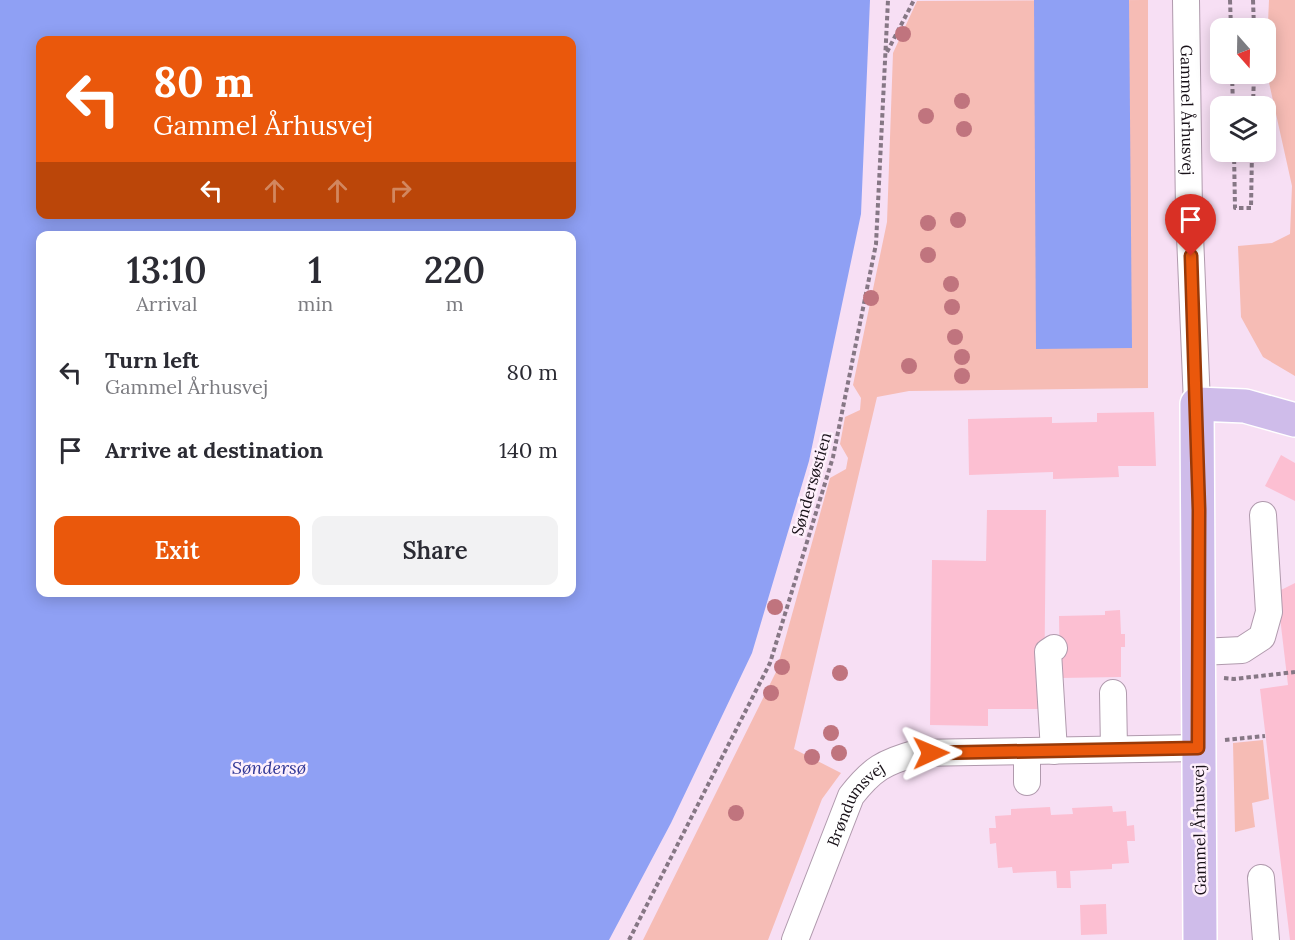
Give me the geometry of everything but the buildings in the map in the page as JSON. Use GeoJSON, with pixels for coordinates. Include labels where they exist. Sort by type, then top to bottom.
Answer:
{"type":"FeatureCollection","features":[{"type":"Feature","properties":{"kind":"main road"},"geometry":{"type":"LineString","coordinates":[[1197,404],[1245,406],[1295,420]]}},
{"type":"Feature","properties":{"kind":"main road","name":"Gammel Århusvej"},"geometry":{"type":"LineString","coordinates":[[1197,404],[1200,940]]}},
{"type":"Feature","properties":{"kind":"street","name":"Gammel Århusvej"},"geometry":{"type":"LineString","coordinates":[[1186,0],[1197,404]]}},
{"type":"Feature","properties":{"kind":"street"},"geometry":{"type":"LineString","coordinates":[[1200,652],[1242,650],[1262,637],[1269,612],[1263,515]]}},
{"type":"Feature","properties":{"kind":"street"},"geometry":{"type":"LineString","coordinates":[[1054,648],[1048,652],[1054,751]]}},
{"type":"Feature","properties":{"kind":"street"},"geometry":{"type":"LineString","coordinates":[[1113,693],[1114,749]]}},
{"type":"Feature","properties":{"kind":"street","name":"Brøndumsvej"},"geometry":{"type":"LineString","coordinates":[[795,940],[851,796],[867,776],[887,762],[917,753],[1054,751],[1198,745]]}},
{"type":"Feature","properties":{"kind":"street"},"geometry":{"type":"LineString","coordinates":[[1027,751],[1028,782]]}},
{"type":"Feature","properties":{"kind":"street"},"geometry":{"type":"LineString","coordinates":[[1261,878],[1266,940]]}},
{"type":"Feature","properties":{"kind":"path","name":"Søndersøstien"},"geometry":{"type":"LineString","coordinates":[[629,940],[770,663],[833,457],[876,244],[888,0]]}},
{"type":"Feature","properties":{"kind":"path"},"geometry":{"type":"LineString","coordinates":[[885,55],[914,0]]}},
{"type":"Feature","properties":{"kind":"path"},"geometry":{"type":"LineString","coordinates":[[1230,0],[1231,18]]}},
{"type":"Feature","properties":{"kind":"path"},"geometry":{"type":"LineString","coordinates":[[1253,0],[1254,18]]}},
{"type":"Feature","properties":{"kind":"path"},"geometry":{"type":"LineString","coordinates":[[1234,162],[1235,208],[1251,208],[1252,162]]}},
{"type":"Feature","properties":{"kind":"path"},"geometry":{"type":"LineString","coordinates":[[1234,679],[1295,672]]}},
{"type":"Feature","properties":{"kind":"path"},"geometry":{"type":"LineString","coordinates":[[1198,745],[1266,736]]}},
{"type":"Feature","properties":{"kind":"shaded area"},"geometry":{"type":"Polygon","coordinates":[[[1148,0],[1148,388],[909,391],[877,397],[794,749],[841,773],[822,799],[768,940],[643,940],[776,672],[830,478],[846,469],[848,458],[840,444],[845,417],[860,410],[861,398],[853,385],[887,222],[893,53],[917,1],[1148,0]]]}},
{"type":"Feature","properties":{"kind":"shaded area"},"geometry":{"type":"Polygon","coordinates":[[[1269,0],[1295,0],[1295,376],[1263,357],[1241,317],[1238,246],[1272,243],[1290,234],[1292,186],[1276,114],[1276,96],[1272,96],[1269,84],[1276,84],[1276,18],[1268,18],[1269,0]]]}},
{"type":"Feature","properties":{"kind":"shaded area"},"geometry":{"type":"Polygon","coordinates":[[[1263,740],[1269,799],[1252,803],[1255,827],[1235,832],[1233,743],[1263,740]]]}},
{"type":"Feature","properties":{"kind":"water","name":"Søndersø"},"geometry":{"type":"Polygon","coordinates":[[[0,0],[870,0],[861,214],[809,461],[752,653],[671,823],[609,940],[0,940],[0,0]]]}},
{"type":"Feature","properties":{"kind":"water"},"geometry":{"type":"Polygon","coordinates":[[[1034,0],[1129,0],[1132,348],[1036,349],[1034,0]]]}},
{"type":"Feature","properties":{"kind":"route"},"geometry":{"type":"LineString","coordinates":[[931,753],[1198,748],[1200,701],[1199,510],[1197,385],[1191,256]]}}]}
